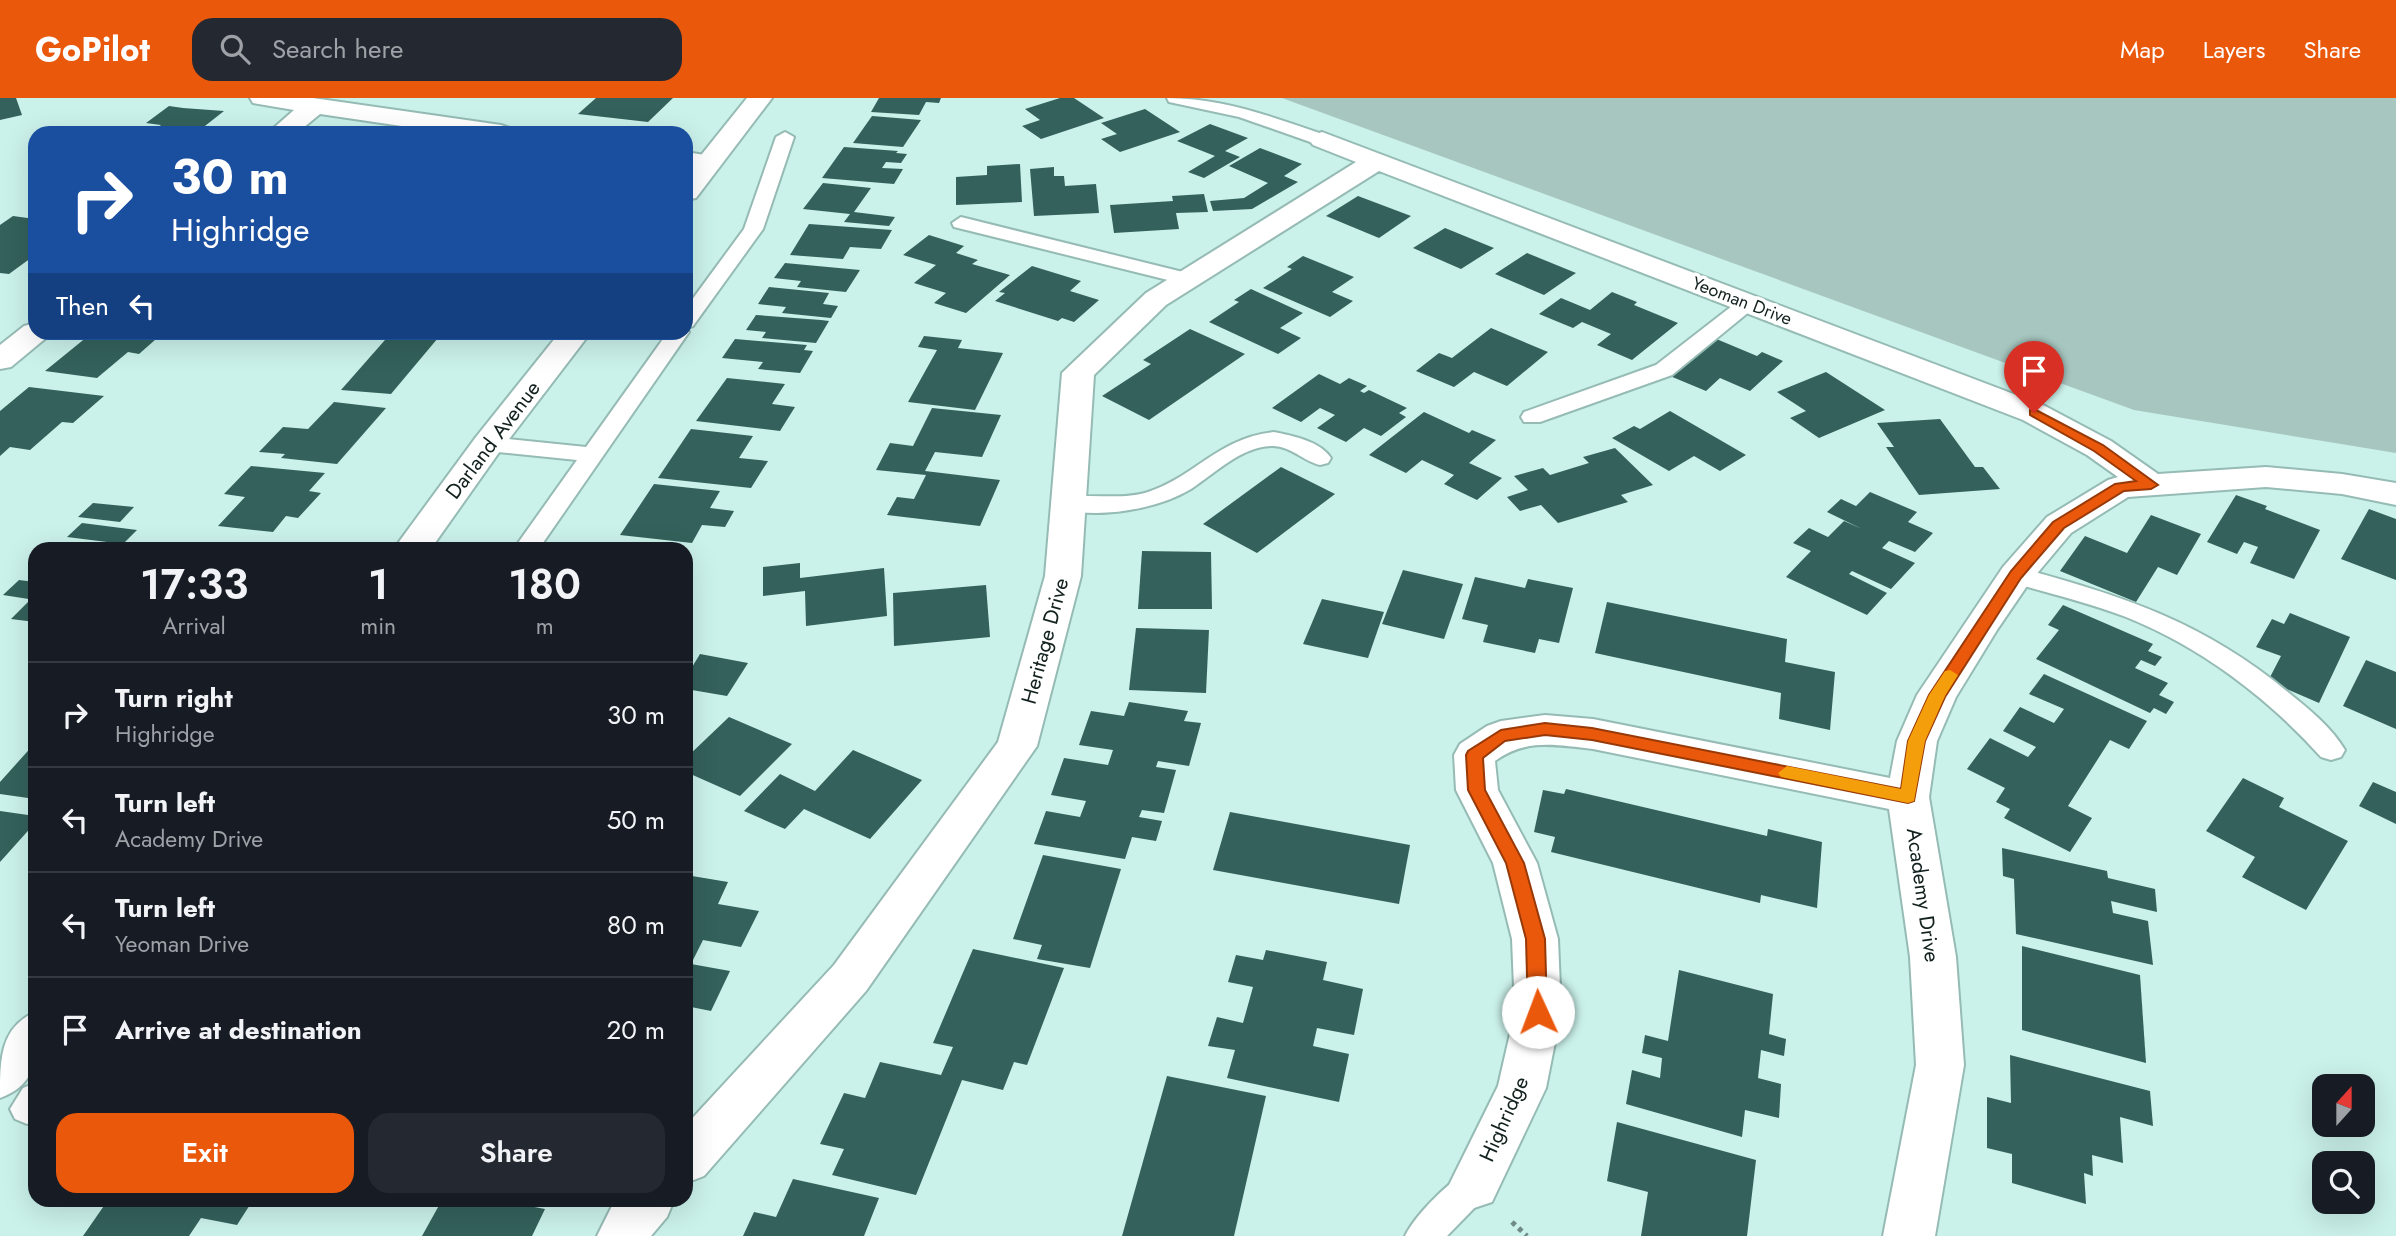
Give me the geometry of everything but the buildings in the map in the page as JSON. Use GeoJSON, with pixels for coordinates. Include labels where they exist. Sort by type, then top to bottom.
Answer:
{"type":"FeatureCollection","features":[{"type":"Feature","properties":{"kind":"street"},"geometry":{"type":"LineString","coordinates":[[262,98],[453,126]]}},
{"type":"Feature","properties":{"kind":"street"},"geometry":{"type":"LineString","coordinates":[[697,162],[760,98]]}},
{"type":"Feature","properties":{"kind":"street"},"geometry":{"type":"LineString","coordinates":[[290,126],[315,106]]}},
{"type":"Feature","properties":{"kind":"street","name":"Yeoman Drive"},"geometry":{"type":"LineString","coordinates":[[1322,140],[2034,413],[2099,448],[2151,485]]}},
{"type":"Feature","properties":{"kind":"street","name":"Heritage Drive"},"geometry":{"type":"LineString","coordinates":[[693,1152],[850,978],[1017,746],[1063,576],[1078,373],[1156,299],[1377,161]]}},
{"type":"Feature","properties":{"kind":"street"},"geometry":{"type":"LineString","coordinates":[[0,360],[28,338]]}},
{"type":"Feature","properties":{"kind":"street","name":"Darland Avenue"},"geometry":{"type":"LineString","coordinates":[[417,542],[488,444],[570,340]]}},
{"type":"Feature","properties":{"kind":"street","name":"Academy Drive"},"geometry":{"type":"LineString","coordinates":[[1909,1236],[1940,1065],[1933,957],[1908,797],[1917,741],[1937,695],[2016,575],[2059,525],[2120,487],[2203,479],[2266,477],[2342,484],[2396,494]]}},
{"type":"Feature","properties":{"kind":"street","name":"Highridge"},"geometry":{"type":"LineString","coordinates":[[1474,1185],[1522,1088],[1538,1012],[1535,939],[1515,863],[1477,790],[1474,755],[1501,736],[1545,729],[1557,730],[1592,734],[1908,797]]}},
{"type":"Feature","properties":{"kind":"street"},"geometry":{"type":"LineString","coordinates":[[21,1095],[28,1064]]}},
{"type":"Feature","properties":{"kind":"street"},"geometry":{"type":"LineString","coordinates":[[623,1236],[629,1223],[643,1207]]}},
{"type":"Feature","properties":{"kind":"lane"},"geometry":{"type":"LineString","coordinates":[[1175,98],[1244,113],[1322,140]]}},
{"type":"Feature","properties":{"kind":"lane"},"geometry":{"type":"LineString","coordinates":[[693,312],[753,229],[786,137]]}},
{"type":"Feature","properties":{"kind":"lane"},"geometry":{"type":"LineString","coordinates":[[961,223],[1188,279]]}},
{"type":"Feature","properties":{"kind":"lane"},"geometry":{"type":"LineString","coordinates":[[1532,417],[1664,370],[1748,303]]}},
{"type":"Feature","properties":{"kind":"lane"},"geometry":{"type":"LineString","coordinates":[[530,542],[673,340]]}},
{"type":"Feature","properties":{"kind":"lane"},"geometry":{"type":"LineString","coordinates":[[1070,504],[1134,502],[1167,493],[1248,442],[1269,438],[1291,442],[1320,458]]}},
{"type":"Feature","properties":{"kind":"lane"},"geometry":{"type":"LineString","coordinates":[[488,444],[591,454]]}},
{"type":"Feature","properties":{"kind":"lane"},"geometry":{"type":"LineString","coordinates":[[2016,575],[2133,611],[2180,633],[2241,671],[2314,730],[2331,750]]}},
{"type":"Feature","properties":{"kind":"lane"},"geometry":{"type":"LineString","coordinates":[[1423,1236],[1474,1185]]}},
{"type":"Feature","properties":{"kind":"shaded area"},"geometry":{"type":"Polygon","coordinates":[[[1282,98],[2396,98],[2396,453],[2134,410],[1282,98]]]}},
{"type":"Feature","properties":{"kind":"slow traffic"},"geometry":{"type":"LineString","coordinates":[[1787,773],[1908,797],[1917,741],[1937,695],[1950,675]]}},
{"type":"Feature","properties":{"kind":"route"},"geometry":{"type":"LineString","coordinates":[[1538,1012],[1535,939],[1515,863],[1477,790],[1474,755],[1501,736],[1545,729],[1592,734],[1908,797],[1917,741],[1937,695],[2016,575],[2059,525],[2120,487],[2151,485],[2099,448],[2034,413]]}}]}
